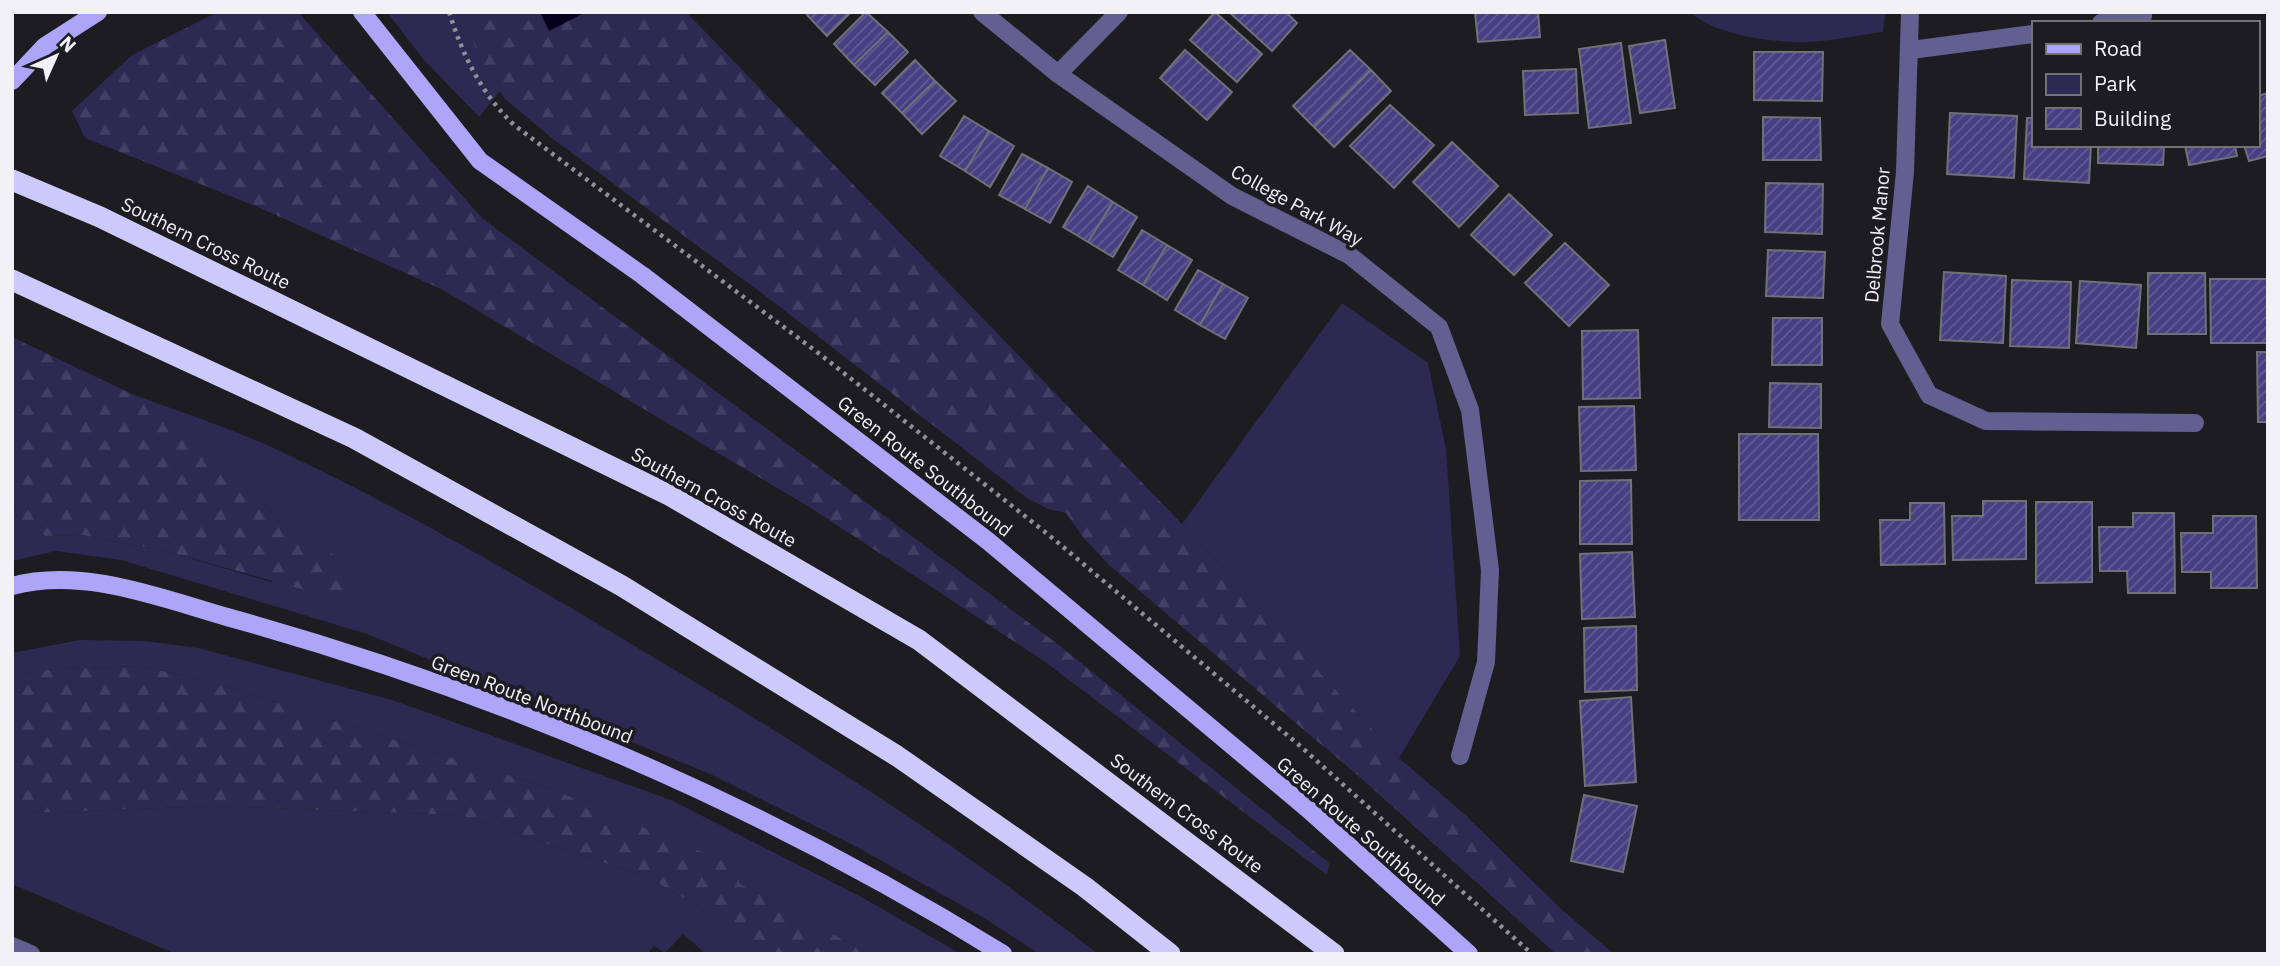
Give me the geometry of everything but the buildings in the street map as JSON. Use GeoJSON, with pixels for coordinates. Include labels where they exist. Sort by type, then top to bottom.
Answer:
{"type":"FeatureCollection","features":[{"type":"Feature","properties":{"kind":"highway","name":"Southern Cross Route"},"geometry":{"type":"LineString","coordinates":[[12,180],[100,217],[669,495],[919,640],[1335,954]]}},
{"type":"Feature","properties":{"kind":"highway"},"geometry":{"type":"LineString","coordinates":[[12,280],[67,303],[354,438],[622,586],[897,756],[1085,887],[1170,954]]}},
{"type":"Feature","properties":{"kind":"main road"},"geometry":{"type":"LineString","coordinates":[[12,81],[45,46],[97,12],[110,12]]}},
{"type":"Feature","properties":{"kind":"main road","name":"Green Route Southbound"},"geometry":{"type":"LineString","coordinates":[[362,12],[480,161],[642,275],[988,541],[1309,810],[1469,954]]}},
{"type":"Feature","properties":{"kind":"main road","name":"Green Route Northbound"},"geometry":{"type":"LineString","coordinates":[[12,586],[67,580],[110,585],[290,634],[540,722],[673,777],[825,852],[943,916],[1003,954]]}},
{"type":"Feature","properties":{"kind":"street","name":"College Park Way"},"geometry":{"type":"LineString","coordinates":[[982,12],[1058,74],[1232,196],[1349,255],[1438,327],[1471,410],[1490,570],[1486,662],[1460,756]]}},
{"type":"Feature","properties":{"kind":"street"},"geometry":{"type":"LineString","coordinates":[[1058,74],[1119,12]]}},
{"type":"Feature","properties":{"kind":"street","name":"Delbrook Manor"},"geometry":{"type":"LineString","coordinates":[[1910,12],[1911,51],[1905,172],[1890,324],[1930,394],[1986,421],[2195,423]]}},
{"type":"Feature","properties":{"kind":"street"},"geometry":{"type":"LineString","coordinates":[[2113,21],[2143,16]]}},
{"type":"Feature","properties":{"kind":"street"},"geometry":{"type":"LineString","coordinates":[[1911,51],[2032,34]]}},
{"type":"Feature","properties":{"kind":"street"},"geometry":{"type":"LineString","coordinates":[[12,946],[31,954]]}},
{"type":"Feature","properties":{"kind":"path"},"geometry":{"type":"LineString","coordinates":[[449,12],[474,76],[496,107],[514,124],[821,355],[1029,519],[1299,745],[1532,954]]}},
{"type":"Feature","properties":{"kind":"green space"},"geometry":{"type":"Polygon","coordinates":[[[218,12],[298,12],[483,219],[1055,642],[1329,863],[1327,875],[1044,661],[811,508],[443,290],[258,207],[85,138],[72,111],[132,55],[218,12]]]}},
{"type":"Feature","properties":{"kind":"green space"},"geometry":{"type":"Polygon","coordinates":[[[387,12],[470,12],[506,84],[479,117],[424,60],[387,12]]]}},
{"type":"Feature","properties":{"kind":"green space"},"geometry":{"type":"Polygon","coordinates":[[[462,12],[686,12],[1182,524],[1399,758],[1462,812],[1561,909],[1614,954],[1556,954],[1362,779],[1109,565],[1082,536],[1066,513],[1048,509],[1027,498],[775,303],[553,139],[505,99],[483,67],[462,12]]]}},
{"type":"Feature","properties":{"kind":"green space"},"geometry":{"type":"Polygon","coordinates":[[[1691,12],[1885,12],[1883,32],[1806,42],[1762,39],[1729,32],[1714,27],[1691,12]]]}},
{"type":"Feature","properties":{"kind":"green space"},"geometry":{"type":"Polygon","coordinates":[[[1342,303],[1428,363],[1446,449],[1460,656],[1399,758],[1182,524],[1342,303]]]}},
{"type":"Feature","properties":{"kind":"green space"},"geometry":{"type":"Polygon","coordinates":[[[12,337],[132,394],[206,441],[271,511],[335,556],[346,575],[341,600],[165,551],[82,535],[45,536],[17,517],[12,494],[12,337]]]}},
{"type":"Feature","properties":{"kind":"green space"},"geometry":{"type":"Polygon","coordinates":[[[132,394],[228,429],[284,453],[381,501],[523,580],[719,697],[885,801],[993,875],[1098,954],[1040,954],[979,915],[853,845],[710,774],[367,634],[121,560],[56,551],[12,561],[12,494],[17,517],[45,536],[82,535],[165,551],[271,582],[335,556],[271,511],[206,441],[132,394]]]}},
{"type":"Feature","properties":{"kind":"green space"},"geometry":{"type":"Polygon","coordinates":[[[80,640],[145,641],[198,648],[392,700],[671,800],[865,899],[961,954],[869,954],[739,883],[552,789],[211,682],[140,666],[37,670],[12,681],[12,653],[80,640]]]}},
{"type":"Feature","properties":{"kind":"green space"},"geometry":{"type":"Polygon","coordinates":[[[140,666],[211,682],[552,789],[738,867],[739,883],[869,954],[762,954],[693,903],[647,877],[460,815],[213,806],[29,813],[12,818],[12,681],[37,670],[140,666]]]}},
{"type":"Feature","properties":{"kind":"green space"},"geometry":{"type":"Polygon","coordinates":[[[213,806],[460,815],[647,877],[693,903],[762,954],[706,954],[683,934],[665,953],[654,946],[647,954],[176,954],[12,884],[12,818],[29,813],[213,806]]]}},
{"type":"Feature","properties":{"kind":"shaded area"},"geometry":{"type":"Polygon","coordinates":[[[540,12],[586,12],[549,31],[540,12]]]}}]}
